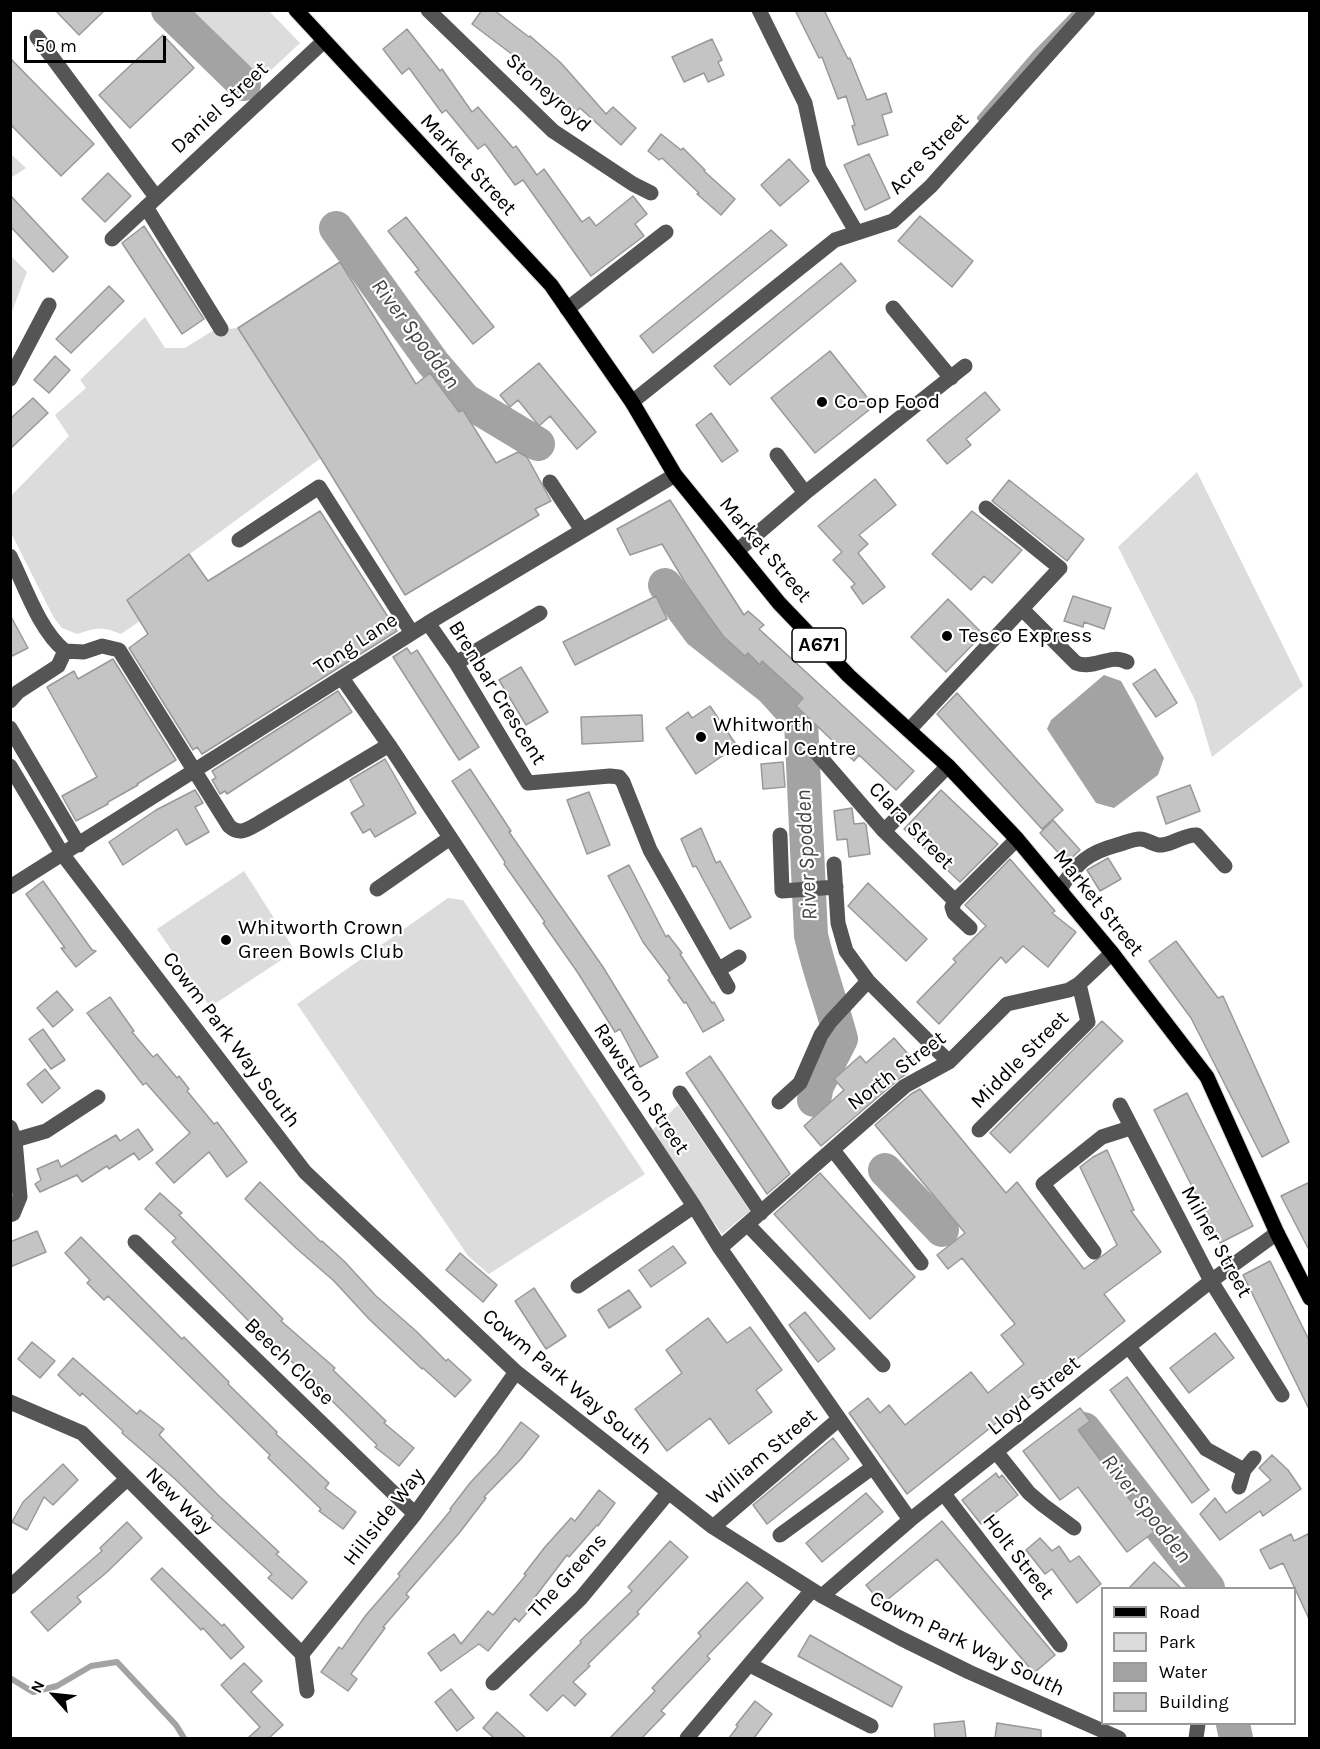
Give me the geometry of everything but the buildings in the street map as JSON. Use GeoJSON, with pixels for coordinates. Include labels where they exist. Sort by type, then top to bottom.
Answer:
{"type":"FeatureCollection","features":[{"type":"Feature","properties":{"kind":"main road","name":"Market Street"},"geometry":{"type":"LineString","coordinates":[[296,10],[551,285],[632,402],[675,475],[779,603],[849,676],[948,766],[1017,839],[1113,953],[1207,1077],[1277,1233],[1310,1298]]}},
{"type":"Feature","properties":{"kind":"street","name":"Stoneyroyd"},"geometry":{"type":"LineString","coordinates":[[428,10],[553,131],[633,184],[651,193]]}},
{"type":"Feature","properties":{"kind":"street"},"geometry":{"type":"LineString","coordinates":[[759,10],[805,103],[819,168],[857,233]]}},
{"type":"Feature","properties":{"kind":"street","name":"Acre Street"},"geometry":{"type":"LineString","coordinates":[[632,402],[835,240],[893,221],[931,186],[1088,10]]}},
{"type":"Feature","properties":{"kind":"street"},"geometry":{"type":"LineString","coordinates":[[37,38],[151,202],[221,329]]}},
{"type":"Feature","properties":{"kind":"street","name":"Daniel Street"},"geometry":{"type":"LineString","coordinates":[[112,239],[324,41]]}},
{"type":"Feature","properties":{"kind":"street"},"geometry":{"type":"LineString","coordinates":[[567,309],[666,232]]}},
{"type":"Feature","properties":{"kind":"street"},"geometry":{"type":"LineString","coordinates":[[10,380],[49,305]]}},
{"type":"Feature","properties":{"kind":"street"},"geometry":{"type":"LineString","coordinates":[[893,308],[951,378]]}},
{"type":"Feature","properties":{"kind":"street"},"geometry":{"type":"LineString","coordinates":[[737,551],[805,493],[965,366]]}},
{"type":"Feature","properties":{"kind":"street"},"geometry":{"type":"LineString","coordinates":[[777,455],[805,493]]}},
{"type":"Feature","properties":{"kind":"street","name":"Tong Lane"},"geometry":{"type":"LineString","coordinates":[[10,887],[428,623],[675,475]]}},
{"type":"Feature","properties":{"kind":"street"},"geometry":{"type":"LineString","coordinates":[[550,482],[582,530]]}},
{"type":"Feature","properties":{"kind":"street"},"geometry":{"type":"LineString","coordinates":[[239,540],[318,487],[412,633]]}},
{"type":"Feature","properties":{"kind":"street"},"geometry":{"type":"LineString","coordinates":[[909,730],[1060,568],[986,508]]}},
{"type":"Feature","properties":{"kind":"street"},"geometry":{"type":"LineString","coordinates":[[10,556],[47,631],[65,651],[84,652],[102,646],[120,650],[229,826],[236,831],[242,832],[389,745]]}},
{"type":"Feature","properties":{"kind":"street"},"geometry":{"type":"LineString","coordinates":[[1022,609],[1076,663],[1084,666],[1114,658],[1127,662]]}},
{"type":"Feature","properties":{"kind":"street"},"geometry":{"type":"LineString","coordinates":[[456,663],[540,613]]}},
{"type":"Feature","properties":{"kind":"street","name":"Brenbar Crescent"},"geometry":{"type":"LineString","coordinates":[[428,623],[456,663],[528,783],[619,777],[650,850],[728,987]]}},
{"type":"Feature","properties":{"kind":"street"},"geometry":{"type":"LineString","coordinates":[[10,701],[18,692],[58,666],[65,651]]}},
{"type":"Feature","properties":{"kind":"street","name":"Rawstron Street"},"geometry":{"type":"LineString","coordinates":[[342,678],[389,745],[720,1248],[910,1520]]}},
{"type":"Feature","properties":{"kind":"street"},"geometry":{"type":"LineString","coordinates":[[10,728],[79,845]]}},
{"type":"Feature","properties":{"kind":"street","name":"Clara Street"},"geometry":{"type":"LineString","coordinates":[[815,751],[884,831],[955,901],[952,907],[954,913],[970,928]]}},
{"type":"Feature","properties":{"kind":"street","name":"Cowm Park Way South"},"geometry":{"type":"LineString","coordinates":[[10,766],[63,855],[305,1172],[516,1372],[713,1527],[817,1593],[969,1672],[1119,1738]]}},
{"type":"Feature","properties":{"kind":"street"},"geometry":{"type":"LineString","coordinates":[[884,831],[948,766]]}},
{"type":"Feature","properties":{"kind":"street"},"geometry":{"type":"LineString","coordinates":[[780,835],[782,891],[830,888]]}},
{"type":"Feature","properties":{"kind":"street"},"geometry":{"type":"LineString","coordinates":[[1060,889],[1072,871],[1091,854],[1134,839],[1143,839],[1158,846],[1197,835],[1225,866]]}},
{"type":"Feature","properties":{"kind":"street"},"geometry":{"type":"LineString","coordinates":[[377,888],[450,838]]}},
{"type":"Feature","properties":{"kind":"street"},"geometry":{"type":"LineString","coordinates":[[955,901],[1017,839]]}},
{"type":"Feature","properties":{"kind":"street"},"geometry":{"type":"LineString","coordinates":[[834,864],[830,888],[843,944],[856,967],[948,1062]]}},
{"type":"Feature","properties":{"kind":"street","name":"North Street"},"geometry":{"type":"LineString","coordinates":[[720,1248],[905,1086],[948,1062],[1006,1004],[1058,994],[1079,984],[1113,953]]}},
{"type":"Feature","properties":{"kind":"street"},"geometry":{"type":"LineString","coordinates":[[718,970],[739,957]]}},
{"type":"Feature","properties":{"kind":"street"},"geometry":{"type":"LineString","coordinates":[[779,1102],[800,1083],[821,1035],[830,1022],[868,981]]}},
{"type":"Feature","properties":{"kind":"street","name":"Middle Street"},"geometry":{"type":"LineString","coordinates":[[979,1130],[1088,1022],[1079,984]]}},
{"type":"Feature","properties":{"kind":"street"},"geometry":{"type":"LineString","coordinates":[[680,1093],[761,1213]]}},
{"type":"Feature","properties":{"kind":"street"},"geometry":{"type":"LineString","coordinates":[[10,1215],[13,1214],[20,1197],[13,1134],[46,1131],[98,1097]]}},
{"type":"Feature","properties":{"kind":"street","name":"Milner Street"},"geometry":{"type":"LineString","coordinates":[[1120,1105],[1211,1281],[1282,1395]]}},
{"type":"Feature","properties":{"kind":"street"},"geometry":{"type":"LineString","coordinates":[[1094,1252],[1043,1184],[1102,1137],[1130,1128]]}},
{"type":"Feature","properties":{"kind":"street"},"geometry":{"type":"LineString","coordinates":[[832,1150],[921,1263]]}},
{"type":"Feature","properties":{"kind":"street"},"geometry":{"type":"LineString","coordinates":[[578,1286],[694,1206]]}},
{"type":"Feature","properties":{"kind":"street"},"geometry":{"type":"LineString","coordinates":[[748,1224],[883,1365]]}},
{"type":"Feature","properties":{"kind":"street","name":"Lloyd Street"},"geometry":{"type":"LineString","coordinates":[[687,1738],[750,1665],[817,1593],[997,1453],[1211,1281],[1277,1233]]}},
{"type":"Feature","properties":{"kind":"street","name":"Beech Close"},"geometry":{"type":"LineString","coordinates":[[135,1242],[415,1514]]}},
{"type":"Feature","properties":{"kind":"street"},"geometry":{"type":"LineString","coordinates":[[1129,1347],[1206,1449],[1249,1464],[1239,1487]]}},
{"type":"Feature","properties":{"kind":"street","name":"Hillside Way"},"geometry":{"type":"LineString","coordinates":[[302,1654],[415,1514],[516,1372]]}},
{"type":"Feature","properties":{"kind":"street","name":"New Way"},"geometry":{"type":"LineString","coordinates":[[10,1402],[82,1433],[302,1654]]}},
{"type":"Feature","properties":{"kind":"street","name":"William Street"},"geometry":{"type":"LineString","coordinates":[[713,1527],[839,1419]]}},
{"type":"Feature","properties":{"kind":"street"},"geometry":{"type":"LineString","coordinates":[[997,1453],[1029,1493],[1074,1528]]}},
{"type":"Feature","properties":{"kind":"street"},"geometry":{"type":"LineString","coordinates":[[780,1535],[873,1467]]}},
{"type":"Feature","properties":{"kind":"street"},"geometry":{"type":"LineString","coordinates":[[10,1587],[127,1479]]}},
{"type":"Feature","properties":{"kind":"street","name":"The Greens"},"geometry":{"type":"LineString","coordinates":[[493,1683],[580,1598],[668,1493]]}},
{"type":"Feature","properties":{"kind":"street","name":"Holt Street"},"geometry":{"type":"LineString","coordinates":[[944,1494],[1060,1645]]}},
{"type":"Feature","properties":{"kind":"street"},"geometry":{"type":"LineString","coordinates":[[302,1654],[307,1690]]}},
{"type":"Feature","properties":{"kind":"street"},"geometry":{"type":"LineString","coordinates":[[750,1665],[871,1726]]}},
{"type":"Feature","properties":{"kind":"green space"},"geometry":{"type":"Polygon","coordinates":[[[191,11],[269,11],[300,43],[253,87],[191,11]]]}},
{"type":"Feature","properties":{"kind":"green space"},"geometry":{"type":"Polygon","coordinates":[[[10,153],[26,168],[12,177],[11,176],[10,153]]]}},
{"type":"Feature","properties":{"kind":"green space"},"geometry":{"type":"Polygon","coordinates":[[[11,256],[27,272],[11,314],[11,256]]]}},
{"type":"Feature","properties":{"kind":"green space"},"geometry":{"type":"Polygon","coordinates":[[[145,317],[165,348],[185,348],[214,330],[238,328],[321,458],[127,600],[140,621],[121,634],[99,629],[77,634],[62,628],[54,618],[11,533],[11,496],[69,436],[55,415],[86,388],[80,380],[145,317]]]}},
{"type":"Feature","properties":{"kind":"green space"},"geometry":{"type":"Polygon","coordinates":[[[1197,472],[1303,686],[1212,757],[1195,700],[1118,547],[1197,472]]]}},
{"type":"Feature","properties":{"kind":"green space","name":"Whitworth Crown Green Bowls Club"},"geometry":{"type":"Polygon","coordinates":[[[244,871],[295,951],[210,1007],[157,929],[244,871]]]}},
{"type":"Feature","properties":{"kind":"green space"},"geometry":{"type":"Polygon","coordinates":[[[448,898],[463,900],[645,1174],[489,1274],[468,1256],[297,1004],[448,898]]]}},
{"type":"Feature","properties":{"kind":"green space"},"geometry":{"type":"Polygon","coordinates":[[[678,1105],[750,1211],[722,1234],[651,1131],[678,1105]]]}},
{"type":"Feature","properties":{"kind":"water"},"geometry":{"type":"Polygon","coordinates":[[[1104,675],[1121,681],[1164,758],[1158,775],[1114,808],[1096,803],[1047,729],[1051,720],[1104,675]]]}},
{"type":"Feature","properties":{"kind":"waterway","name":"River Spodden"},"geometry":{"type":"LineString","coordinates":[[168,10],[244,84]]}},
{"type":"Feature","properties":{"kind":"waterway"},"geometry":{"type":"LineString","coordinates":[[980,118],[1036,53],[1075,13]]}},
{"type":"Feature","properties":{"kind":"waterway","name":"River Spodden"},"geometry":{"type":"LineString","coordinates":[[336,228],[433,363],[465,400],[538,444]]}},
{"type":"Feature","properties":{"kind":"waterway","name":"River Spodden"},"geometry":{"type":"LineString","coordinates":[[665,585],[700,632],[772,689],[801,721],[811,935],[841,1039],[817,1086],[814,1100]]}},
{"type":"Feature","properties":{"kind":"waterway","name":"River Spodden"},"geometry":{"type":"LineString","coordinates":[[885,1170],[942,1230]]}},
{"type":"Feature","properties":{"kind":"waterway","name":"River Spodden"},"geometry":{"type":"LineString","coordinates":[[1084,1429],[1207,1587]]}},
{"type":"Feature","properties":{"kind":"waterway"},"geometry":{"type":"LineString","coordinates":[[10,1678],[33,1692],[57,1686],[91,1666],[117,1662],[176,1725],[184,1738]]}},
{"type":"Feature","properties":{"kind":"waterway","name":"River Spodden"},"geometry":{"type":"LineString","coordinates":[[1233,1725],[1236,1738]]}},
{"type":"Feature","properties":{"kind":"place","name":"Co-op Food"},"geometry":{"type":"Point","coordinates":[822,402]}},
{"type":"Feature","properties":{"kind":"place","name":"Tesco Express"},"geometry":{"type":"Point","coordinates":[947,636]}},
{"type":"Feature","properties":{"kind":"place","name":"Whitworth Medical Centre"},"geometry":{"type":"Point","coordinates":[701,737]}},
{"type":"Feature","properties":{"kind":"place","name":"Whitworth Crown Green Bowls Club"},"geometry":{"type":"Point","coordinates":[226,940]}}]}
